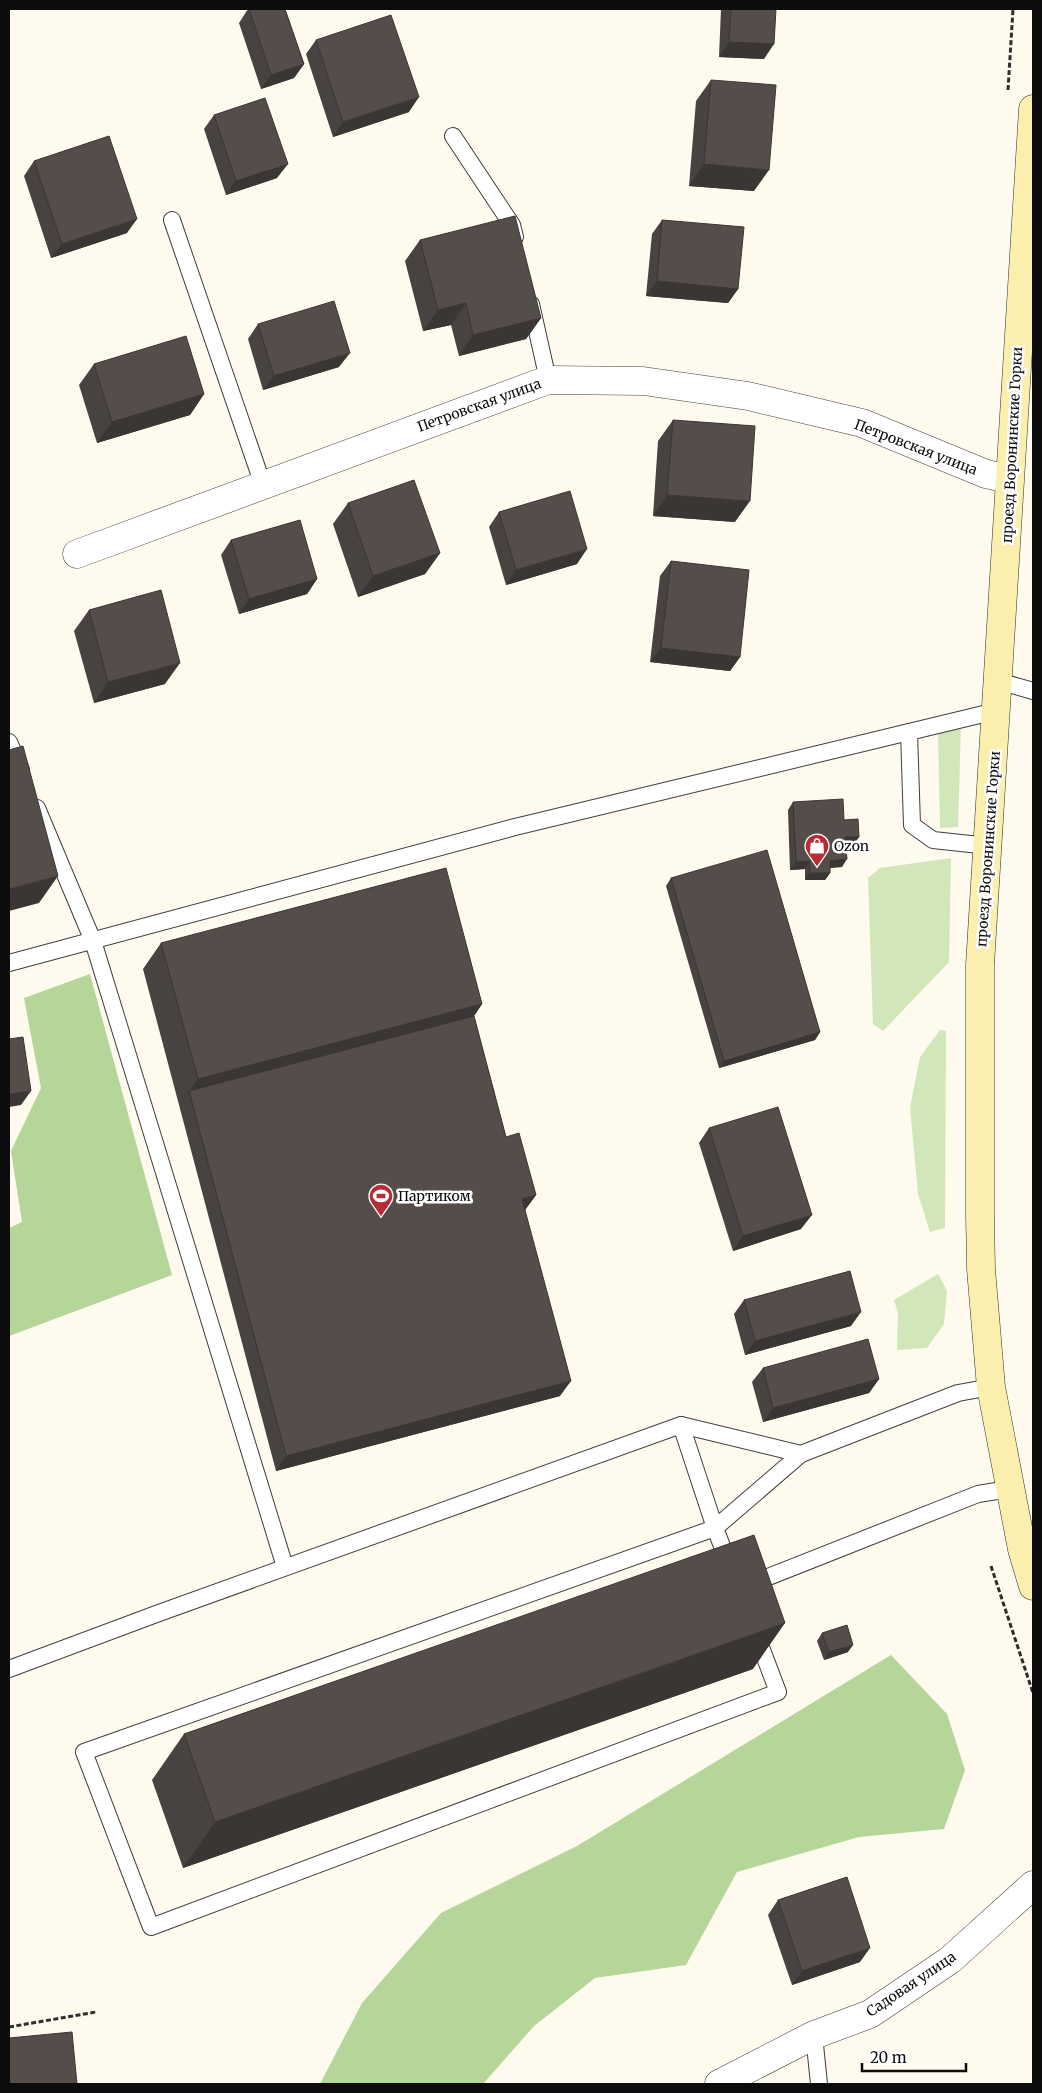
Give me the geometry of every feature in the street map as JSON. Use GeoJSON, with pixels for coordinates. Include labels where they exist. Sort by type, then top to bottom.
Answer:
{"type":"FeatureCollection","features":[{"type":"Feature","properties":{"kind":"street","name":"проезд Воронинские Горки"},"geometry":{"type":"LineString","coordinates":[[1033,109],[1028,270],[1009,479],[989,846],[980,965],[981,1269],[991,1387],[1009,1489],[1022,1549],[1033,1586]]}},
{"type":"Feature","properties":{"kind":"street","name":"Петровская улица"},"geometry":{"type":"LineString","coordinates":[[77,554],[548,380],[642,382],[748,396],[862,423],[986,474],[1009,479]]}},
{"type":"Feature","properties":{"kind":"street","name":"Садовая улица"},"geometry":{"type":"LineString","coordinates":[[719,2084],[814,2035],[870,2014],[950,1960],[1033,1885]]}},
{"type":"Feature","properties":{"kind":"lane"},"geometry":{"type":"LineString","coordinates":[[453,136],[512,225],[519,254]]}},
{"type":"Feature","properties":{"kind":"lane"},"geometry":{"type":"LineString","coordinates":[[172,220],[263,485]]}},
{"type":"Feature","properties":{"kind":"lane"},"geometry":{"type":"LineString","coordinates":[[528,293],[548,380]]}},
{"type":"Feature","properties":{"kind":"lane"},"geometry":{"type":"LineString","coordinates":[[998,681],[1033,691]]}},
{"type":"Feature","properties":{"kind":"lane"},"geometry":{"type":"LineString","coordinates":[[9,963],[515,827],[996,711]]}},
{"type":"Feature","properties":{"kind":"lane"},"geometry":{"type":"LineString","coordinates":[[909,732],[912,826],[933,840],[989,846]]}},
{"type":"Feature","properties":{"kind":"lane"},"geometry":{"type":"LineString","coordinates":[[9,742],[93,941],[285,1567]]}},
{"type":"Feature","properties":{"kind":"lane"},"geometry":{"type":"LineString","coordinates":[[752,1623],[778,1692],[151,1927],[84,1752],[715,1528],[801,1454],[958,1393],[991,1387]]}},
{"type":"Feature","properties":{"kind":"lane"},"geometry":{"type":"LineString","coordinates":[[9,1669],[285,1567],[681,1425],[801,1454]]}},
{"type":"Feature","properties":{"kind":"lane"},"geometry":{"type":"LineString","coordinates":[[681,1425],[715,1528],[740,1593],[978,1494],[1009,1489]]}},
{"type":"Feature","properties":{"kind":"lane"},"geometry":{"type":"LineString","coordinates":[[814,2035],[819,2084]]}},
{"type":"Feature","properties":{"kind":"path"},"geometry":{"type":"LineString","coordinates":[[9,2027],[96,2012]]}},
{"type":"Feature","properties":{"kind":"green space"},"geometry":{"type":"Polygon","coordinates":[[[961,725],[958,827],[940,828],[938,734],[961,725]]]}},
{"type":"Feature","properties":{"kind":"green space"},"geometry":{"type":"Polygon","coordinates":[[[951,858],[949,962],[883,1031],[873,1024],[868,878],[880,868],[951,858]]]}},
{"type":"Feature","properties":{"kind":"green space"},"geometry":{"type":"Polygon","coordinates":[[[90,974],[172,1275],[9,1336],[9,1228],[22,1222],[11,1151],[41,1088],[24,998],[90,974]]]}},
{"type":"Feature","properties":{"kind":"green space"},"geometry":{"type":"Polygon","coordinates":[[[940,1030],[946,1031],[945,1228],[930,1232],[918,1194],[910,1107],[920,1057],[940,1030]]]}},
{"type":"Feature","properties":{"kind":"green space"},"geometry":{"type":"Polygon","coordinates":[[[938,1274],[947,1291],[944,1324],[927,1348],[897,1350],[898,1313],[894,1300],[938,1274]]]}},
{"type":"Feature","properties":{"kind":"green space"},"geometry":{"type":"Polygon","coordinates":[[[891,1655],[947,1714],[965,1770],[944,1829],[859,1837],[737,1872],[686,1965],[595,1978],[534,2026],[483,2084],[320,2084],[362,2003],[441,1913],[577,1846],[891,1655]]]}},
{"type":"Feature","properties":{"kind":"building"},"geometry":{"type":"Polygon","coordinates":[[[249,9],[285,9],[304,64],[271,75],[249,9]]]}},
{"type":"Feature","properties":{"kind":"building"},"geometry":{"type":"Polygon","coordinates":[[[731,9],[776,9],[774,44],[729,42],[731,9]]]}},
{"type":"Feature","properties":{"kind":"building"},"geometry":{"type":"Polygon","coordinates":[[[391,15],[419,97],[343,122],[316,40],[391,15]]]}},
{"type":"Feature","properties":{"kind":"building"},"geometry":{"type":"Polygon","coordinates":[[[711,80],[776,85],[769,170],[704,164],[711,80]]]}},
{"type":"Feature","properties":{"kind":"building"},"geometry":{"type":"Polygon","coordinates":[[[265,98],[288,164],[236,181],[214,115],[265,98]]]}},
{"type":"Feature","properties":{"kind":"building"},"geometry":{"type":"Polygon","coordinates":[[[109,136],[137,219],[62,244],[34,161],[109,136]]]}},
{"type":"Feature","properties":{"kind":"building"},"geometry":{"type":"Polygon","coordinates":[[[515,216],[541,318],[473,335],[466,303],[438,310],[420,240],[515,216]]]}},
{"type":"Feature","properties":{"kind":"building"},"geometry":{"type":"Polygon","coordinates":[[[662,220],[744,227],[738,289],[657,281],[662,220]]]}},
{"type":"Feature","properties":{"kind":"building"},"geometry":{"type":"Polygon","coordinates":[[[334,301],[350,353],[274,376],[258,324],[334,301]]]}},
{"type":"Feature","properties":{"kind":"building"},"geometry":{"type":"Polygon","coordinates":[[[186,336],[204,394],[112,422],[94,364],[186,336]]]}},
{"type":"Feature","properties":{"kind":"building"},"geometry":{"type":"Polygon","coordinates":[[[673,420],[755,426],[750,501],[667,495],[673,420]]]}},
{"type":"Feature","properties":{"kind":"building"},"geometry":{"type":"Polygon","coordinates":[[[414,480],[440,553],[373,576],[348,503],[414,480]]]}},
{"type":"Feature","properties":{"kind":"building"},"geometry":{"type":"Polygon","coordinates":[[[570,491],[587,549],[516,570],[499,512],[570,491]]]}},
{"type":"Feature","properties":{"kind":"building"},"geometry":{"type":"Polygon","coordinates":[[[300,520],[317,579],[249,599],[231,540],[300,520]]]}},
{"type":"Feature","properties":{"kind":"building"},"geometry":{"type":"Polygon","coordinates":[[[671,561],[749,570],[740,657],[661,648],[671,561]]]}},
{"type":"Feature","properties":{"kind":"building"},"geometry":{"type":"Polygon","coordinates":[[[161,590],[180,663],[108,682],[89,610],[161,590]]]}},
{"type":"Feature","properties":{"kind":"building"},"geometry":{"type":"Polygon","coordinates":[[[23,746],[58,876],[9,889],[9,750],[23,746]]]}},
{"type":"Feature","properties":{"kind":"building"},"geometry":{"type":"Polygon","coordinates":[[[843,799],[844,820],[858,819],[859,837],[845,837],[847,859],[830,861],[830,873],[810,873],[810,861],[796,862],[793,802],[843,799]]]}},
{"type":"Feature","properties":{"kind":"building"},"geometry":{"type":"Polygon","coordinates":[[[767,850],[820,1032],[724,1061],[671,878],[767,850]]]}},
{"type":"Feature","properties":{"kind":"building"},"geometry":{"type":"Polygon","coordinates":[[[446,868],[482,1004],[198,1079],[161,943],[446,868]]]}},
{"type":"Feature","properties":{"kind":"building"},"geometry":{"type":"Polygon","coordinates":[[[474,1016],[506,1137],[519,1133],[536,1195],[522,1199],[571,1381],[286,1456],[189,1091],[474,1016]]]}},
{"type":"Feature","properties":{"kind":"building"},"geometry":{"type":"Polygon","coordinates":[[[23,1037],[31,1091],[9,1094],[9,1039],[23,1037]]]}},
{"type":"Feature","properties":{"kind":"building"},"geometry":{"type":"Polygon","coordinates":[[[778,1107],[812,1215],[743,1236],[709,1128],[778,1107]]]}},
{"type":"Feature","properties":{"kind":"building"},"geometry":{"type":"Polygon","coordinates":[[[850,1271],[861,1312],[755,1341],[744,1300],[850,1271]]]}},
{"type":"Feature","properties":{"kind":"building"},"geometry":{"type":"Polygon","coordinates":[[[868,1339],[879,1379],[773,1408],[763,1368],[868,1339]]]}},
{"type":"Feature","properties":{"kind":"building"},"geometry":{"type":"Polygon","coordinates":[[[754,1535],[785,1623],[215,1822],[184,1734],[754,1535]]]}},
{"type":"Feature","properties":{"kind":"building"},"geometry":{"type":"Polygon","coordinates":[[[847,1625],[853,1645],[829,1652],[822,1633],[847,1625]]]}},
{"type":"Feature","properties":{"kind":"building"},"geometry":{"type":"Polygon","coordinates":[[[847,1877],[870,1948],[802,1971],[778,1900],[847,1877]]]}},
{"type":"Feature","properties":{"kind":"building"},"geometry":{"type":"Polygon","coordinates":[[[72,2032],[77,2084],[9,2084],[9,2038],[72,2032]]]}},
{"type":"Feature","properties":{"kind":"place","name":"Ozon"},"geometry":{"type":"Point","coordinates":[817,867]}},
{"type":"Feature","properties":{"kind":"place","name":"Партиком"},"geometry":{"type":"Point","coordinates":[381,1217]}}]}
